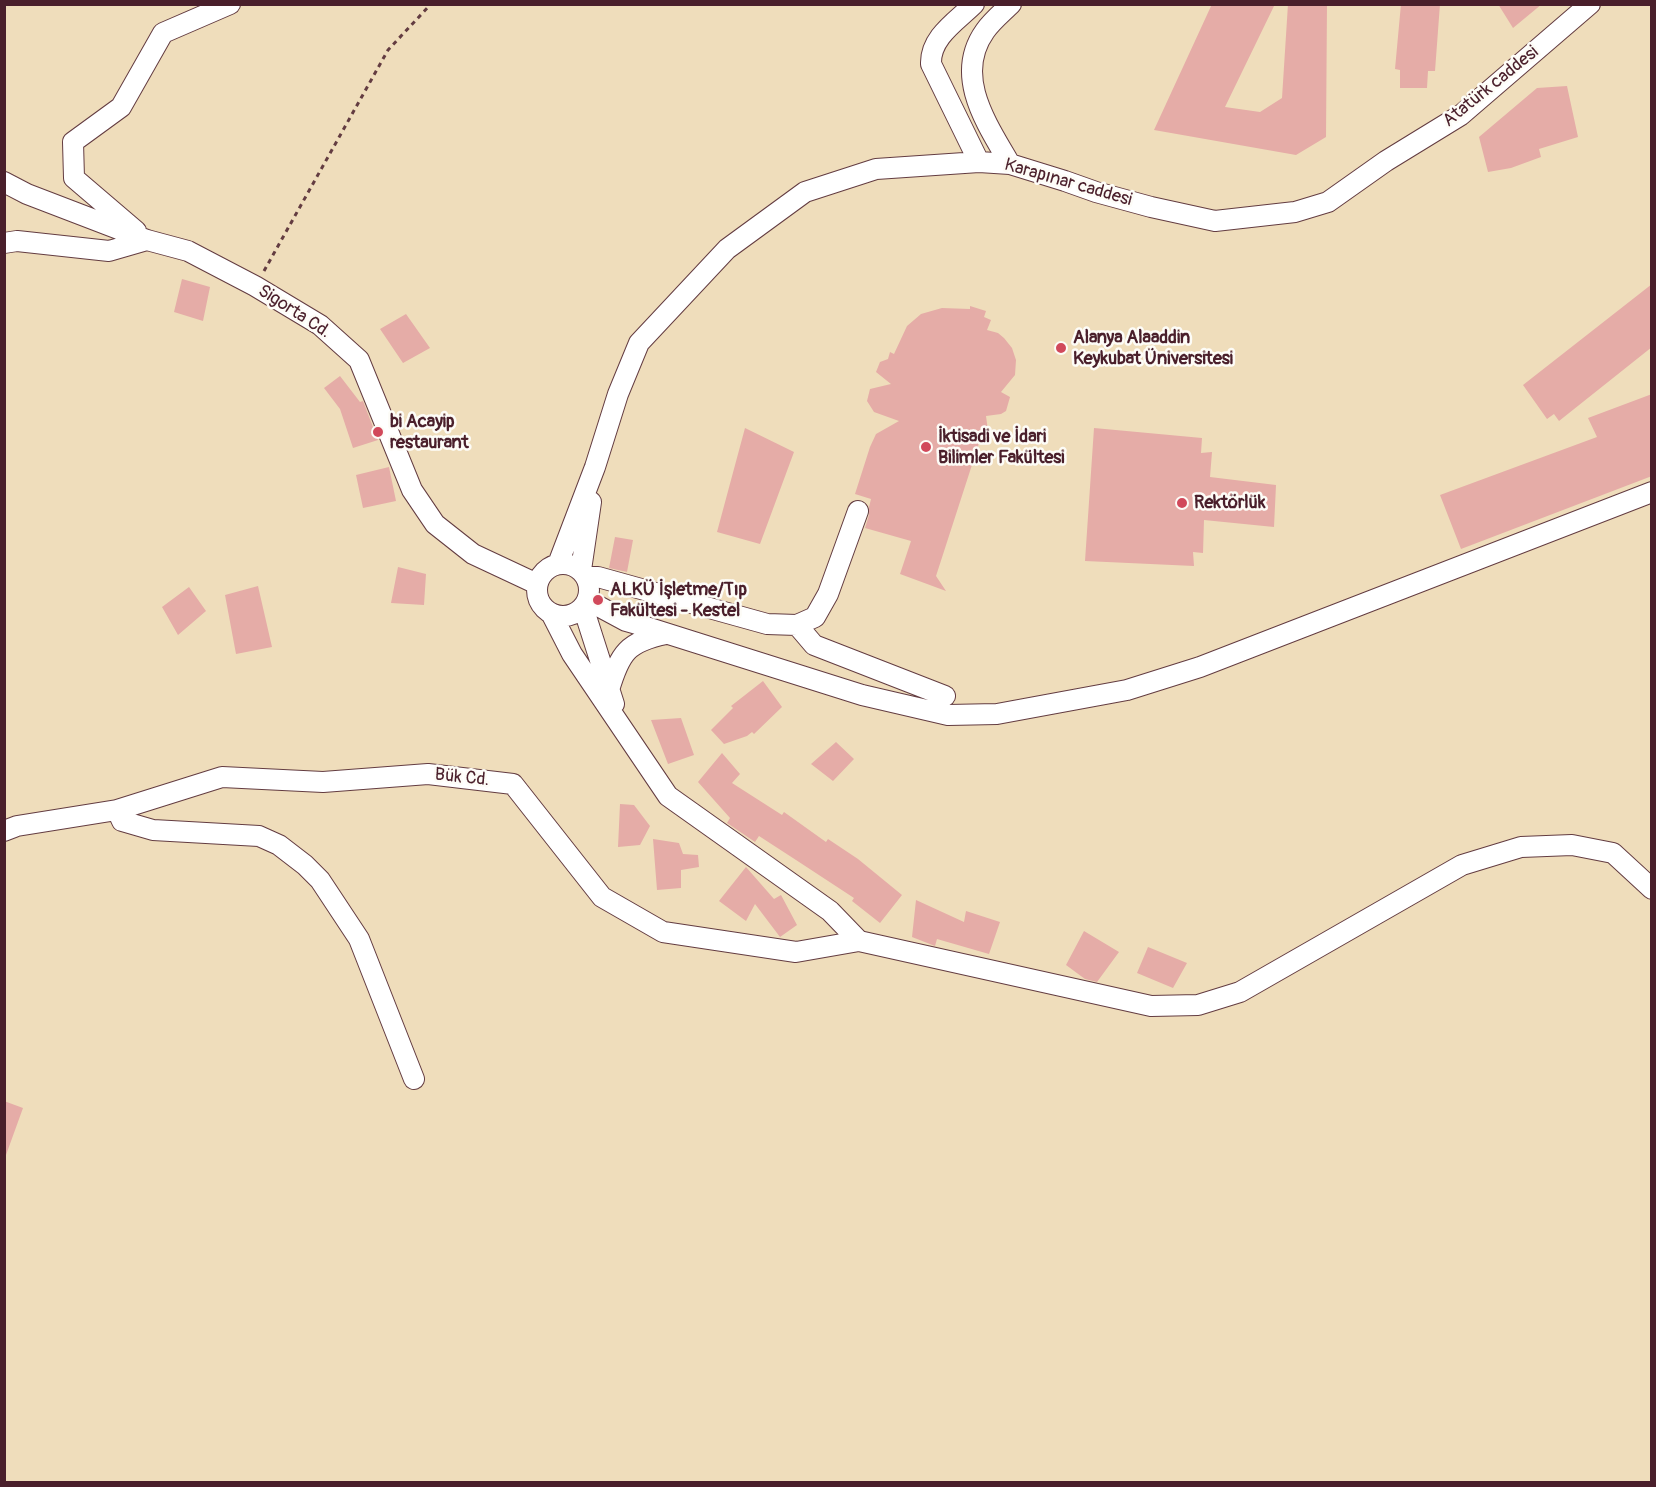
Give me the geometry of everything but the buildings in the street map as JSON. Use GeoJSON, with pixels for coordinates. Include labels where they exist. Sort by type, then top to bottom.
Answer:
{"type":"FeatureCollection","features":[{"type":"Feature","properties":{"kind":"street"},"geometry":{"type":"LineString","coordinates":[[147,240],[74,178],[73,142],[121,107],[163,33],[230,4]]}},
{"type":"Feature","properties":{"kind":"street"},"geometry":{"type":"LineString","coordinates":[[974,4],[936,42],[931,55],[931,64],[979,162]]}},
{"type":"Feature","properties":{"kind":"street"},"geometry":{"type":"LineString","coordinates":[[1010,164],[983,119],[975,95],[973,74],[975,49],[985,30],[1011,4]]}},
{"type":"Feature","properties":{"kind":"street","name":"Atatürk caddesi"},"geometry":{"type":"LineString","coordinates":[[1386,161],[1461,115],[1590,4]]}},
{"type":"Feature","properties":{"kind":"street","name":"Karapınar caddesi"},"geometry":{"type":"LineString","coordinates":[[558,564],[596,467],[618,394],[639,343],[727,249],[805,192],[876,169],[979,162],[1010,164],[1096,192],[1215,221],[1295,212],[1328,202],[1386,161]]}},
{"type":"Feature","properties":{"kind":"street","name":"Sigorta Cd."},"geometry":{"type":"LineString","coordinates":[[4,182],[27,194],[147,240],[188,251],[255,286],[320,325],[359,360],[412,490],[435,524],[473,554],[537,584]]}},
{"type":"Feature","properties":{"kind":"street"},"geometry":{"type":"LineString","coordinates":[[4,243],[17,242],[109,252],[147,240]]}},
{"type":"Feature","properties":{"kind":"street","name":"Karapınar caddesi"},"geometry":{"type":"LineString","coordinates":[[585,589],[596,467]]}},
{"type":"Feature","properties":{"kind":"street"},"geometry":{"type":"LineString","coordinates":[[858,511],[828,594],[815,618],[796,626],[766,624],[598,577],[585,589],[576,613],[559,616],[544,608],[538,601],[537,584],[544,570],[558,564],[570,565],[585,589],[613,614],[626,621],[861,695],[948,715],[997,714],[1126,690],[1200,667],[1652,492]]}},
{"type":"Feature","properties":{"kind":"street"},"geometry":{"type":"LineString","coordinates":[[585,589],[609,690],[623,730]]}},
{"type":"Feature","properties":{"kind":"street"},"geometry":{"type":"LineString","coordinates":[[551,613],[572,654],[668,796],[830,911],[859,941],[1151,1006],[1198,1005],[1240,992],[1462,865],[1521,847],[1572,844],[1613,853],[1652,889]]}},
{"type":"Feature","properties":{"kind":"street"},"geometry":{"type":"LineString","coordinates":[[796,626],[814,645],[945,696]]}},
{"type":"Feature","properties":{"kind":"street"},"geometry":{"type":"LineString","coordinates":[[609,690],[617,665],[628,650],[646,638],[666,634]]}},
{"type":"Feature","properties":{"kind":"street","name":"Bük Cd."},"geometry":{"type":"LineString","coordinates":[[4,831],[17,826],[117,810],[222,777],[323,782],[428,774],[513,784],[602,897],[663,932],[796,952],[859,941]]}},
{"type":"Feature","properties":{"kind":"street"},"geometry":{"type":"LineString","coordinates":[[117,810],[122,821],[153,830],[259,836],[279,845],[305,865],[320,880],[359,939],[414,1079]]}},
{"type":"Feature","properties":{"kind":"path"},"geometry":{"type":"LineString","coordinates":[[255,286],[388,50],[431,4]]}},
{"type":"Feature","properties":{"kind":"place","name":"Alanya Alaaddin Keykubat Üniversitesi"},"geometry":{"type":"Point","coordinates":[1061,348]}},
{"type":"Feature","properties":{"kind":"place","name":"bi Acayip restaurant"},"geometry":{"type":"Point","coordinates":[378,432]}},
{"type":"Feature","properties":{"kind":"place","name":"İktisadi ve İdari Bilimler Fakültesi"},"geometry":{"type":"Point","coordinates":[926,447]}},
{"type":"Feature","properties":{"kind":"place","name":"Rektörlük"},"geometry":{"type":"Point","coordinates":[1182,503]}},
{"type":"Feature","properties":{"kind":"place","name":"ALKÜ İşletme/Tıp Fakültesi - Kestel"},"geometry":{"type":"Point","coordinates":[598,600]}}]}
